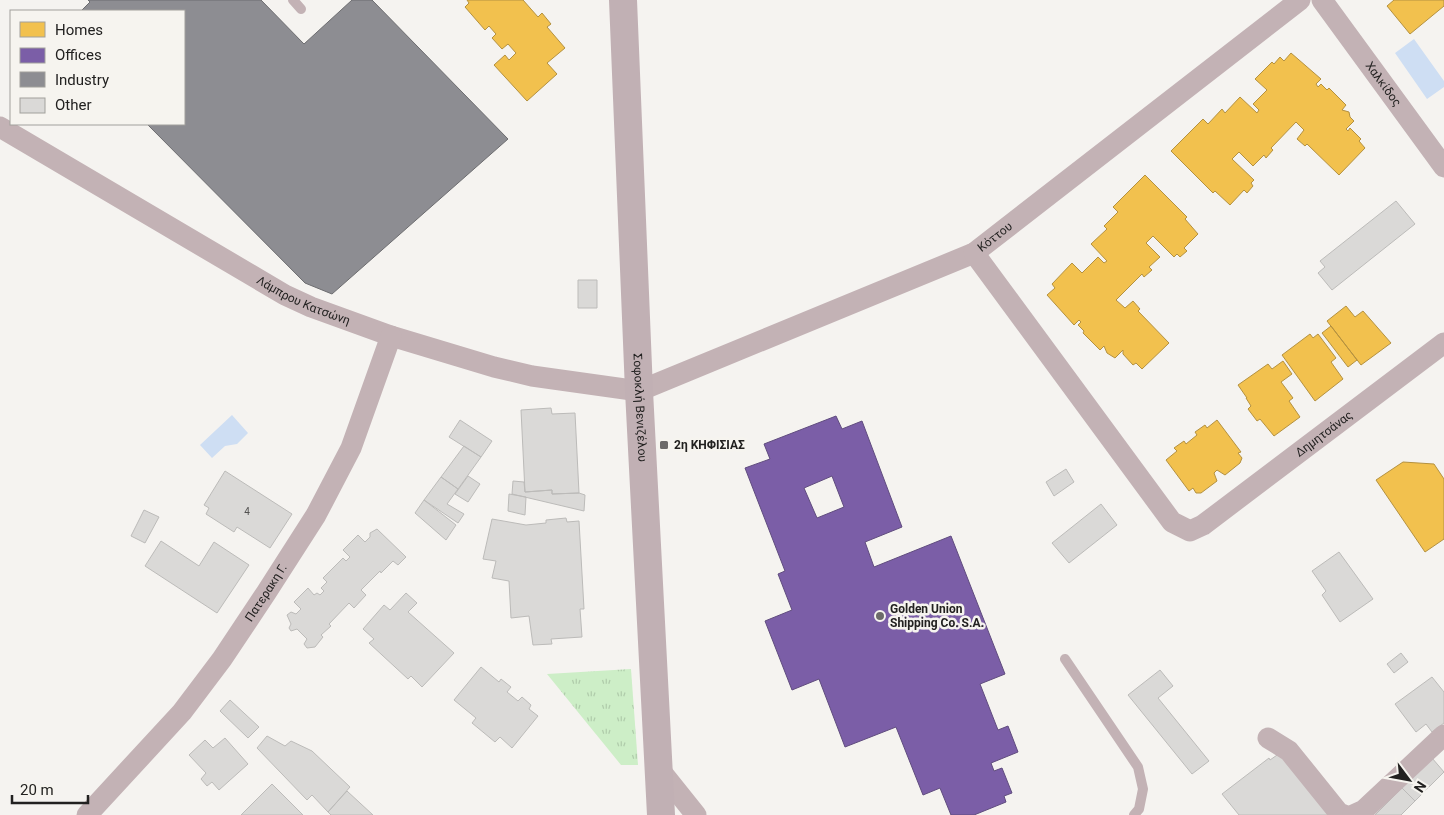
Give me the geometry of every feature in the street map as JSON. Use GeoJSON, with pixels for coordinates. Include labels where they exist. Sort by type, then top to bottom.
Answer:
{"type":"FeatureCollection","features":[{"type":"Feature","properties":{"kind":"main road","name":"Σοφοκλή Βενιζέλου"},"geometry":{"type":"LineString","coordinates":[[623,0],[639,391],[661,815]]}},
{"type":"Feature","properties":{"kind":"street","name":"Κόττου"},"geometry":{"type":"LineString","coordinates":[[639,391],[974,253],[1300,0]]}},
{"type":"Feature","properties":{"kind":"street","name":"Χαλκίδος"},"geometry":{"type":"LineString","coordinates":[[1322,0],[1444,168]]}},
{"type":"Feature","properties":{"kind":"street","name":"Λάμπρου Κατσώνη"},"geometry":{"type":"LineString","coordinates":[[0,128],[285,295],[311,307],[391,336],[494,367],[532,376],[639,391]]}},
{"type":"Feature","properties":{"kind":"street","name":"Δημητσάνας"},"geometry":{"type":"LineString","coordinates":[[974,253],[1172,522],[1190,531],[1203,525],[1444,343]]}},
{"type":"Feature","properties":{"kind":"street","name":"Πατερακη Γ."},"geometry":{"type":"LineString","coordinates":[[87,815],[182,712],[222,659],[266,593],[316,514],[351,448],[391,336]]}},
{"type":"Feature","properties":{"kind":"street"},"geometry":{"type":"LineString","coordinates":[[1353,815],[1364,810],[1444,735]]}},
{"type":"Feature","properties":{"kind":"street"},"geometry":{"type":"LineString","coordinates":[[1268,738],[1290,751],[1339,813],[1344,815]]}},
{"type":"Feature","properties":{"kind":"street"},"geometry":{"type":"LineString","coordinates":[[660,770],[696,815]]}},
{"type":"Feature","properties":{"kind":"lane"},"geometry":{"type":"LineString","coordinates":[[293,0],[301,9]]}},
{"type":"Feature","properties":{"kind":"lane"},"geometry":{"type":"LineString","coordinates":[[1065,659],[1138,767],[1143,789],[1138,809],[1134,815]]}},
{"type":"Feature","properties":{"kind":"green space"},"geometry":{"type":"Polygon","coordinates":[[[631,669],[638,765],[621,765],[547,674],[631,669]]]}},
{"type":"Feature","properties":{"kind":"water"},"geometry":{"type":"Polygon","coordinates":[[[1414,39],[1444,81],[1444,87],[1427,99],[1395,53],[1414,39]]]}},
{"type":"Feature","properties":{"kind":"water"},"geometry":{"type":"Polygon","coordinates":[[[232,415],[248,433],[237,444],[225,446],[212,458],[200,445],[232,415]]]}},
{"type":"Feature","properties":{"kind":"building: Homes"},"geometry":{"type":"Polygon","coordinates":[[[467,0],[523,0],[538,17],[542,13],[551,24],[547,27],[565,48],[547,63],[557,74],[527,101],[494,65],[505,55],[509,60],[516,53],[508,44],[502,49],[492,38],[496,34],[489,26],[485,30],[465,7],[469,3],[467,0]]]}},
{"type":"Feature","properties":{"kind":"building: Homes"},"geometry":{"type":"Polygon","coordinates":[[[1394,0],[1444,0],[1444,6],[1410,34],[1387,6],[1394,0]]]}},
{"type":"Feature","properties":{"kind":"building: Homes"},"geometry":{"type":"Polygon","coordinates":[[[1291,53],[1321,79],[1316,84],[1318,87],[1321,84],[1327,90],[1329,88],[1346,105],[1342,110],[1349,112],[1350,117],[1354,121],[1346,129],[1348,131],[1350,128],[1361,139],[1359,141],[1365,148],[1339,175],[1307,144],[1305,146],[1297,139],[1304,130],[1296,122],[1271,148],[1273,150],[1266,158],[1264,155],[1253,166],[1239,152],[1232,159],[1254,180],[1251,183],[1253,186],[1247,193],[1244,190],[1230,205],[1215,191],[1213,193],[1171,151],[1203,119],[1208,124],[1222,109],[1225,113],[1240,97],[1257,113],[1259,110],[1253,104],[1267,90],[1255,79],[1272,62],[1274,64],[1280,57],[1284,61],[1291,53]]]}},
{"type":"Feature","properties":{"kind":"building: Homes"},"geometry":{"type":"Polygon","coordinates":[[[1145,175],[1187,217],[1185,219],[1198,234],[1184,248],[1187,251],[1180,257],[1177,254],[1174,257],[1153,236],[1146,243],[1160,257],[1149,267],[1152,270],[1144,277],[1142,274],[1116,300],[1125,308],[1133,301],[1140,309],[1138,311],[1169,343],[1142,369],[1136,363],[1133,365],[1123,354],[1123,350],[1115,358],[1107,353],[1104,346],[1100,350],[1083,333],[1084,331],[1078,325],[1081,322],[1079,320],[1074,325],[1047,295],[1055,288],[1052,284],[1072,263],[1082,273],[1098,257],[1104,263],[1107,261],[1091,244],[1107,229],[1104,226],[1118,212],[1113,207],[1145,175]]]}},
{"type":"Feature","properties":{"kind":"building: Homes"},"geometry":{"type":"Polygon","coordinates":[[[1346,306],[1355,317],[1363,311],[1391,343],[1361,365],[1327,321],[1346,306]]]}},
{"type":"Feature","properties":{"kind":"building: Homes"},"geometry":{"type":"Polygon","coordinates":[[[1331,326],[1357,360],[1348,367],[1322,333],[1331,326]]]}},
{"type":"Feature","properties":{"kind":"building: Homes"},"geometry":{"type":"Polygon","coordinates":[[[1310,334],[1313,338],[1318,334],[1336,358],[1331,362],[1343,379],[1315,401],[1282,355],[1310,334]]]}},
{"type":"Feature","properties":{"kind":"building: Homes"},"geometry":{"type":"Polygon","coordinates":[[[1283,361],[1292,374],[1281,382],[1293,398],[1289,401],[1300,417],[1274,436],[1260,419],[1257,421],[1248,409],[1251,406],[1238,385],[1268,364],[1272,369],[1283,361]]]}},
{"type":"Feature","properties":{"kind":"building: Homes"},"geometry":{"type":"Polygon","coordinates":[[[1217,420],[1241,452],[1238,453],[1242,458],[1240,463],[1225,475],[1217,470],[1214,473],[1217,481],[1201,493],[1196,493],[1193,488],[1189,491],[1166,460],[1177,451],[1174,448],[1184,441],[1186,444],[1197,435],[1195,432],[1205,425],[1207,428],[1217,420]]]}},
{"type":"Feature","properties":{"kind":"building: Homes"},"geometry":{"type":"Polygon","coordinates":[[[1403,462],[1434,464],[1444,479],[1444,539],[1425,552],[1376,480],[1403,462]]]}},
{"type":"Feature","properties":{"kind":"building: Offices","name":"Golden Union Shipping Co. S.A."},"geometry":{"type":"Polygon","coordinates":[[[836,416],[842,429],[862,421],[902,527],[865,542],[874,567],[951,536],[1005,674],[980,684],[998,730],[1008,726],[1018,752],[991,763],[994,771],[1002,768],[1012,793],[1004,796],[1006,802],[974,815],[951,815],[940,788],[923,795],[896,727],[845,747],[819,679],[792,690],[765,621],[792,610],[778,574],[785,571],[745,468],[770,459],[764,444],[836,416]],[[832,476],[804,488],[817,518],[844,507],[832,476]]]}},
{"type":"Feature","properties":{"kind":"building: Industry"},"geometry":{"type":"Polygon","coordinates":[[[88,0],[261,0],[304,44],[352,0],[372,0],[508,139],[332,294],[305,283],[148,125],[185,125],[185,10],[82,10],[90,2],[88,0]]]}},
{"type":"Feature","properties":{"kind":"building: Other"},"geometry":{"type":"Polygon","coordinates":[[[1396,201],[1415,224],[1332,290],[1318,273],[1325,267],[1320,261],[1396,201]]]}},
{"type":"Feature","properties":{"kind":"building: Other"},"geometry":{"type":"Polygon","coordinates":[[[578,280],[597,280],[597,308],[578,308],[578,280]]]}},
{"type":"Feature","properties":{"kind":"building: Other"},"geometry":{"type":"Polygon","coordinates":[[[551,408],[552,414],[575,413],[579,493],[552,494],[552,490],[525,492],[521,410],[551,408]]]}},
{"type":"Feature","properties":{"kind":"building: Other"},"geometry":{"type":"Polygon","coordinates":[[[460,420],[492,441],[481,457],[449,437],[460,420]]]}},
{"type":"Feature","properties":{"kind":"building: Other"},"geometry":{"type":"Polygon","coordinates":[[[464,446],[481,457],[458,489],[441,477],[464,446]]]}},
{"type":"Feature","properties":{"kind":"building: Other"},"geometry":{"type":"Polygon","coordinates":[[[1066,469],[1074,482],[1054,496],[1046,482],[1066,469]]]}},
{"type":"Feature","properties":{"kind":"building: Other"},"geometry":{"type":"Polygon","coordinates":[[[225,471],[292,514],[270,548],[237,527],[234,532],[206,514],[209,508],[204,505],[225,471]]]}},
{"type":"Feature","properties":{"kind":"building: Other"},"geometry":{"type":"Polygon","coordinates":[[[468,476],[480,484],[468,502],[455,494],[468,476]]]}},
{"type":"Feature","properties":{"kind":"building: Other"},"geometry":{"type":"Polygon","coordinates":[[[441,477],[458,489],[447,504],[464,514],[458,523],[424,500],[441,477]]]}},
{"type":"Feature","properties":{"kind":"building: Other"},"geometry":{"type":"Polygon","coordinates":[[[513,481],[524,482],[525,492],[552,490],[552,494],[579,493],[585,495],[584,511],[512,494],[513,481]]]}},
{"type":"Feature","properties":{"kind":"building: Other"},"geometry":{"type":"Polygon","coordinates":[[[509,494],[526,497],[525,515],[508,511],[509,494]]]}},
{"type":"Feature","properties":{"kind":"building: Other"},"geometry":{"type":"Polygon","coordinates":[[[424,500],[456,525],[446,540],[415,513],[424,500]]]}},
{"type":"Feature","properties":{"kind":"building: Other"},"geometry":{"type":"Polygon","coordinates":[[[1101,504],[1117,525],[1069,563],[1052,543],[1101,504]]]}},
{"type":"Feature","properties":{"kind":"building: Other"},"geometry":{"type":"Polygon","coordinates":[[[144,510],[159,517],[145,543],[131,536],[144,510]]]}},
{"type":"Feature","properties":{"kind":"building: Other"},"geometry":{"type":"Polygon","coordinates":[[[566,518],[567,522],[579,521],[584,609],[580,609],[582,637],[551,639],[552,644],[533,645],[529,616],[511,618],[509,581],[492,578],[496,561],[483,559],[492,519],[526,525],[566,518]]]}},
{"type":"Feature","properties":{"kind":"building: Other"},"geometry":{"type":"Polygon","coordinates":[[[377,529],[406,557],[398,565],[393,561],[381,573],[380,571],[361,590],[366,595],[354,608],[349,603],[329,624],[331,626],[321,635],[323,637],[315,647],[307,648],[304,644],[307,639],[297,629],[291,631],[289,628],[291,624],[287,615],[291,612],[296,614],[301,609],[294,602],[308,588],[314,595],[317,593],[320,595],[324,591],[321,588],[327,582],[323,578],[343,558],[346,561],[350,557],[343,550],[358,535],[365,542],[370,537],[370,533],[377,529]]]}},
{"type":"Feature","properties":{"kind":"building: Other"},"geometry":{"type":"Polygon","coordinates":[[[161,541],[199,566],[214,542],[249,565],[217,613],[145,566],[161,541]]]}},
{"type":"Feature","properties":{"kind":"building: Other"},"geometry":{"type":"Polygon","coordinates":[[[1339,552],[1373,599],[1340,622],[1322,595],[1326,591],[1312,571],[1339,552]]]}},
{"type":"Feature","properties":{"kind":"building: Other"},"geometry":{"type":"Polygon","coordinates":[[[406,593],[417,603],[408,612],[454,653],[422,687],[411,676],[408,679],[369,643],[374,639],[363,629],[384,605],[390,610],[406,593]]]}},
{"type":"Feature","properties":{"kind":"building: Other"},"geometry":{"type":"Polygon","coordinates":[[[1401,653],[1408,662],[1394,673],[1387,664],[1401,653]]]}},
{"type":"Feature","properties":{"kind":"building: Other"},"geometry":{"type":"Polygon","coordinates":[[[481,667],[499,682],[501,679],[511,687],[507,692],[518,701],[522,697],[531,705],[529,709],[538,716],[512,748],[500,737],[495,742],[472,723],[476,718],[454,700],[481,667]]]}},
{"type":"Feature","properties":{"kind":"building: Other"},"geometry":{"type":"Polygon","coordinates":[[[1160,670],[1173,686],[1158,698],[1209,761],[1192,774],[1128,695],[1160,670]]]}},
{"type":"Feature","properties":{"kind":"building: Other"},"geometry":{"type":"Polygon","coordinates":[[[1432,677],[1444,692],[1444,723],[1432,732],[1426,724],[1416,732],[1395,704],[1432,677]]]}},
{"type":"Feature","properties":{"kind":"building: Other"},"geometry":{"type":"Polygon","coordinates":[[[230,700],[259,727],[248,738],[220,711],[230,700]]]}},
{"type":"Feature","properties":{"kind":"building: Other"},"geometry":{"type":"Polygon","coordinates":[[[267,736],[285,746],[291,741],[312,751],[350,787],[328,812],[312,795],[307,800],[257,748],[267,736]]]}},
{"type":"Feature","properties":{"kind":"building: Other"},"geometry":{"type":"Polygon","coordinates":[[[225,738],[248,764],[219,790],[212,782],[207,786],[201,779],[206,773],[189,755],[205,740],[213,748],[225,738]]]}},
{"type":"Feature","properties":{"kind":"building: Other"},"geometry":{"type":"Polygon","coordinates":[[[1280,753],[1329,815],[1239,815],[1222,794],[1269,758],[1270,760],[1280,753]]]}},
{"type":"Feature","properties":{"kind":"building: Other"},"geometry":{"type":"Polygon","coordinates":[[[1432,758],[1444,772],[1415,801],[1402,788],[1432,758]]]}},
{"type":"Feature","properties":{"kind":"building: Other"},"geometry":{"type":"Polygon","coordinates":[[[272,784],[303,815],[241,815],[272,784]]]}},
{"type":"Feature","properties":{"kind":"building: Other"},"geometry":{"type":"Polygon","coordinates":[[[1402,788],[1415,801],[1401,815],[1375,815],[1402,788]]]}},
{"type":"Feature","properties":{"kind":"building: Other"},"geometry":{"type":"Polygon","coordinates":[[[347,791],[373,815],[331,815],[328,812],[347,791]]]}},
{"type":"Feature","properties":{"kind":"place","name":"2η ΚΗΦΙΣΙΑΣ"},"geometry":{"type":"Point","coordinates":[664,445]}},
{"type":"Feature","properties":{"kind":"place","name":"Golden Union Shipping Co. S.A."},"geometry":{"type":"Point","coordinates":[880,616]}}]}
